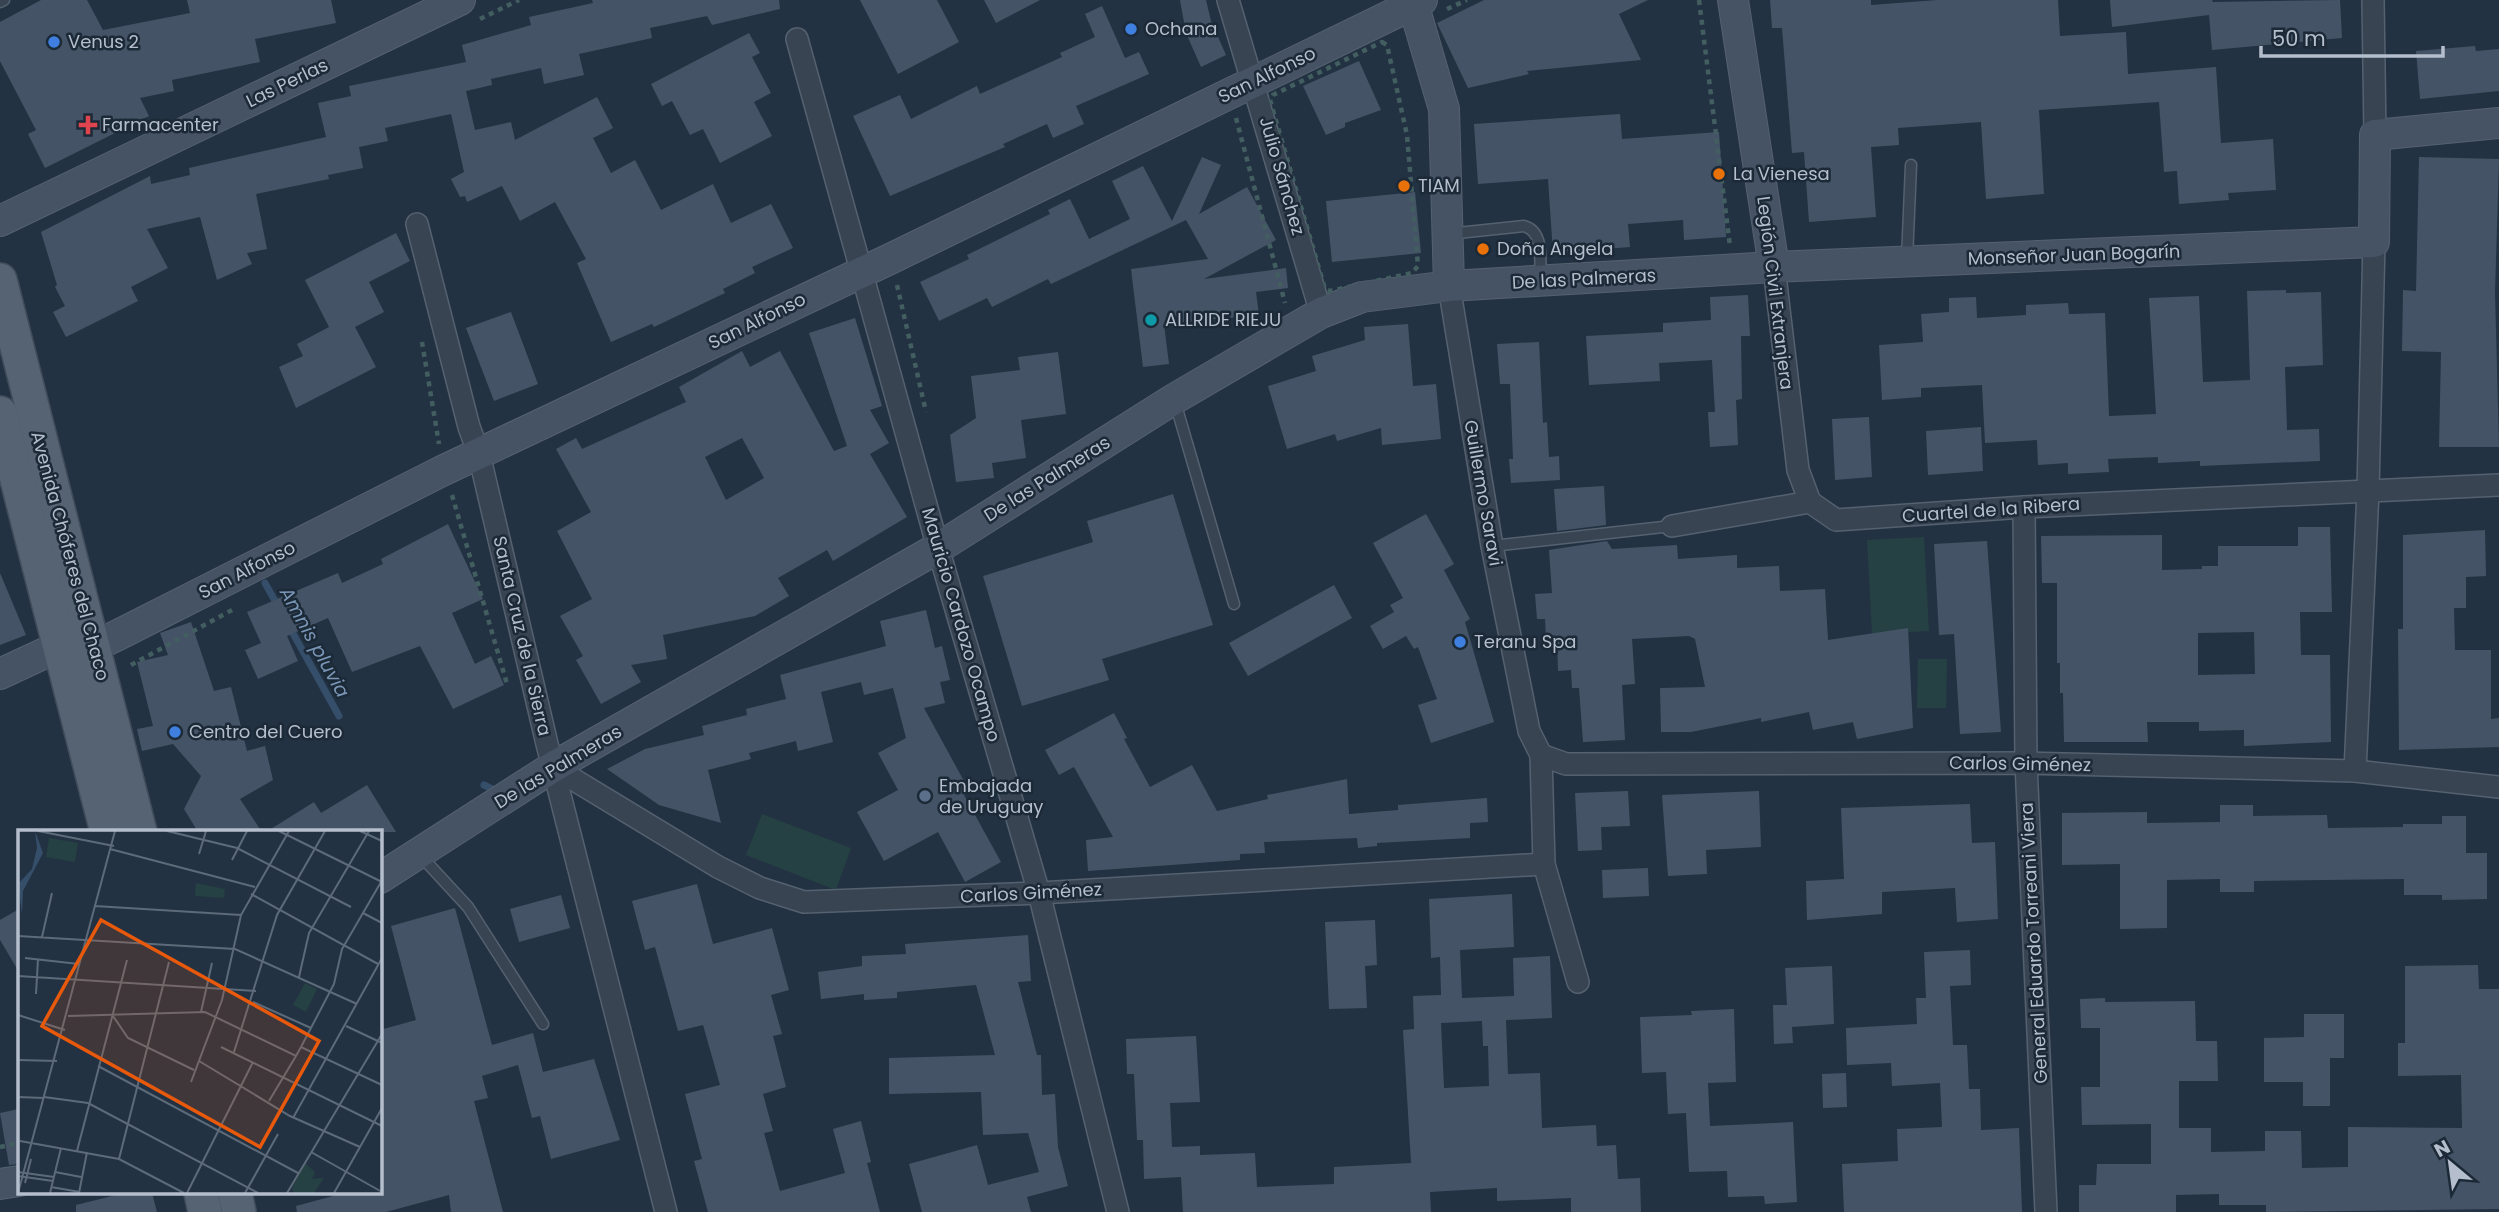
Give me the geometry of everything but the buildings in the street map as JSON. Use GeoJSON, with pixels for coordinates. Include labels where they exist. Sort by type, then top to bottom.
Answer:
{"type":"FeatureCollection","features":[{"type":"Feature","properties":{"kind":"main road","name":"Avenida Chóferes del Chaco"},"geometry":{"type":"LineString","coordinates":[[0,279],[139,830]]}},
{"type":"Feature","properties":{"kind":"main road","name":"Avenida Chóferes del Chaco"},"geometry":{"type":"LineString","coordinates":[[0,414],[10,497],[58,647],[106,830]]}},
{"type":"Feature","properties":{"kind":"main road"},"geometry":{"type":"LineString","coordinates":[[201,1194],[205,1212]]}},
{"type":"Feature","properties":{"kind":"main road"},"geometry":{"type":"LineString","coordinates":[[235,1194],[239,1212]]}},
{"type":"Feature","properties":{"kind":"street","name":"Las Perlas"},"geometry":{"type":"LineString","coordinates":[[0,221],[460,0]]}},
{"type":"Feature","properties":{"kind":"street","name":"Julio Sánchez"},"geometry":{"type":"LineString","coordinates":[[1228,0],[1321,313]]}},
{"type":"Feature","properties":{"kind":"street","name":"Legión Civil Extranjera"},"geometry":{"type":"LineString","coordinates":[[1733,0],[1774,267],[1798,470],[1810,502]]}},
{"type":"Feature","properties":{"kind":"street"},"geometry":{"type":"LineString","coordinates":[[2355,771],[2368,491],[2374,242],[2372,0]]}},
{"type":"Feature","properties":{"kind":"street","name":"San Alfonso"},"geometry":{"type":"LineString","coordinates":[[93,647],[479,454],[862,272],[1416,2]]}},
{"type":"Feature","properties":{"kind":"street","name":"Guillermo Saravi"},"geometry":{"type":"LineString","coordinates":[[1416,2],[1444,109],[1449,286],[1492,546],[1529,732],[1541,755],[1544,864],[1578,982]]}},
{"type":"Feature","properties":{"kind":"street","name":"Mauricio Cardozo Ocampo"},"geometry":{"type":"LineString","coordinates":[[797,39],[938,548],[1039,893],[1118,1212]]}},
{"type":"Feature","properties":{"kind":"street"},"geometry":{"type":"LineString","coordinates":[[2375,135],[2499,123]]}},
{"type":"Feature","properties":{"kind":"street","name":"Santa Cruz de la Sierra"},"geometry":{"type":"LineString","coordinates":[[417,224],[468,427],[479,454],[553,767],[666,1212]]}},
{"type":"Feature","properties":{"kind":"street","name":"Monseñor Juan Bogarín"},"geometry":{"type":"LineString","coordinates":[[1774,267],[2374,242]]}},
{"type":"Feature","properties":{"kind":"street","name":"De las Palmeras"},"geometry":{"type":"LineString","coordinates":[[382,877],[420,855],[553,767],[938,548],[1174,400],[1321,313],[1362,297],[1449,286],[1774,267]]}},
{"type":"Feature","properties":{"kind":"street","name":"Cuartel de la Ribera"},"geometry":{"type":"LineString","coordinates":[[1810,502],[1836,520],[2024,507],[2499,485]]}},
{"type":"Feature","properties":{"kind":"street"},"geometry":{"type":"LineString","coordinates":[[1672,526],[1810,502]]}},
{"type":"Feature","properties":{"kind":"street","name":"General Eduardo Torreani Viera"},"geometry":{"type":"LineString","coordinates":[[2024,507],[2026,763],[2046,1212]]}},
{"type":"Feature","properties":{"kind":"street"},"geometry":{"type":"LineString","coordinates":[[0,674],[58,647],[93,647]]}},
{"type":"Feature","properties":{"kind":"street","name":"Carlos Giménez"},"geometry":{"type":"LineString","coordinates":[[1541,755],[1566,764],[2026,763],[2355,771],[2499,787]]}},
{"type":"Feature","properties":{"kind":"street","name":"Carlos Giménez"},"geometry":{"type":"LineString","coordinates":[[553,767],[718,867],[760,888],[804,902],[1039,893],[1544,864]]}},
{"type":"Feature","properties":{"kind":"street"},"geometry":{"type":"LineString","coordinates":[[0,1184],[18,1181]]}},
{"type":"Feature","properties":{"kind":"street"},"geometry":{"type":"LineString","coordinates":[[218,1194],[225,1212]]}},
{"type":"Feature","properties":{"kind":"lane"},"geometry":{"type":"LineString","coordinates":[[1907,262],[1911,165]]}},
{"type":"Feature","properties":{"kind":"lane"},"geometry":{"type":"LineString","coordinates":[[1447,234],[1524,226],[1533,228],[1538,236],[1542,281]]}},
{"type":"Feature","properties":{"kind":"lane"},"geometry":{"type":"LineString","coordinates":[[1174,400],[1234,604]]}},
{"type":"Feature","properties":{"kind":"lane"},"geometry":{"type":"LineString","coordinates":[[1492,546],[1672,526]]}},
{"type":"Feature","properties":{"kind":"lane"},"geometry":{"type":"LineString","coordinates":[[420,855],[468,906],[543,1024]]}},
{"type":"Feature","properties":{"kind":"path"},"geometry":{"type":"LineString","coordinates":[[1699,0],[1730,248]]}},
{"type":"Feature","properties":{"kind":"path"},"geometry":{"type":"LineString","coordinates":[[1385,44],[1407,135],[1418,266],[1414,271]]}},
{"type":"Feature","properties":{"kind":"path","name":"Julio Sánchez"},"geometry":{"type":"LineString","coordinates":[[1232,115],[1236,116],[1286,307]]}},
{"type":"Feature","properties":{"kind":"path"},"geometry":{"type":"LineString","coordinates":[[897,284],[895,288],[928,417]]}},
{"type":"Feature","properties":{"kind":"path","name":"Santa Cruz de la Sierra"},"geometry":{"type":"LineString","coordinates":[[451,495],[455,496],[509,691]]}},
{"type":"Feature","properties":{"kind":"path","name":"San Alfonso"},"geometry":{"type":"LineString","coordinates":[[131,665],[235,608]]}},
{"type":"Feature","properties":{"kind":"path"},"geometry":{"type":"LineString","coordinates":[[0,1147],[18,1143]]}},
{"type":"Feature","properties":{"kind":"green space"},"geometry":{"type":"Polygon","coordinates":[[[1924,537],[1929,631],[1872,634],[1867,540],[1924,537]]]}},
{"type":"Feature","properties":{"kind":"green space"},"geometry":{"type":"Polygon","coordinates":[[[1918,659],[1947,659],[1946,708],[1917,708],[1918,659]]]}},
{"type":"Feature","properties":{"kind":"green space"},"geometry":{"type":"Polygon","coordinates":[[[762,814],[851,848],[836,890],[746,855],[762,814]]]}},
{"type":"Feature","properties":{"kind":"waterway","name":"Amnis pluvia"},"geometry":{"type":"LineString","coordinates":[[265,583],[279,608]]}},
{"type":"Feature","properties":{"kind":"waterway","name":"Amnis pluvia"},"geometry":{"type":"LineString","coordinates":[[290,628],[339,716]]}},
{"type":"Feature","properties":{"kind":"waterway"},"geometry":{"type":"LineString","coordinates":[[484,785],[496,791]]}},
{"type":"Feature","properties":{"kind":"place","name":"Ochana"},"geometry":{"type":"Point","coordinates":[1131,29]}},
{"type":"Feature","properties":{"kind":"place","name":"Venus 2"},"geometry":{"type":"Point","coordinates":[54,42]}},
{"type":"Feature","properties":{"kind":"place","name":"Farmacenter"},"geometry":{"type":"Point","coordinates":[88,125]}},
{"type":"Feature","properties":{"kind":"place","name":"La Vienesa"},"geometry":{"type":"Point","coordinates":[1719,174]}},
{"type":"Feature","properties":{"kind":"place","name":"TIAM"},"geometry":{"type":"Point","coordinates":[1404,186]}},
{"type":"Feature","properties":{"kind":"place","name":"Doña Angela"},"geometry":{"type":"Point","coordinates":[1483,249]}},
{"type":"Feature","properties":{"kind":"place","name":"ALLRIDE RIEJU"},"geometry":{"type":"Point","coordinates":[1151,320]}},
{"type":"Feature","properties":{"kind":"place","name":"Teranu Spa"},"geometry":{"type":"Point","coordinates":[1460,642]}},
{"type":"Feature","properties":{"kind":"place","name":"Centro del Cuero"},"geometry":{"type":"Point","coordinates":[175,732]}},
{"type":"Feature","properties":{"kind":"place","name":"Embajada de Uruguay"},"geometry":{"type":"Point","coordinates":[925,796]}}]}
